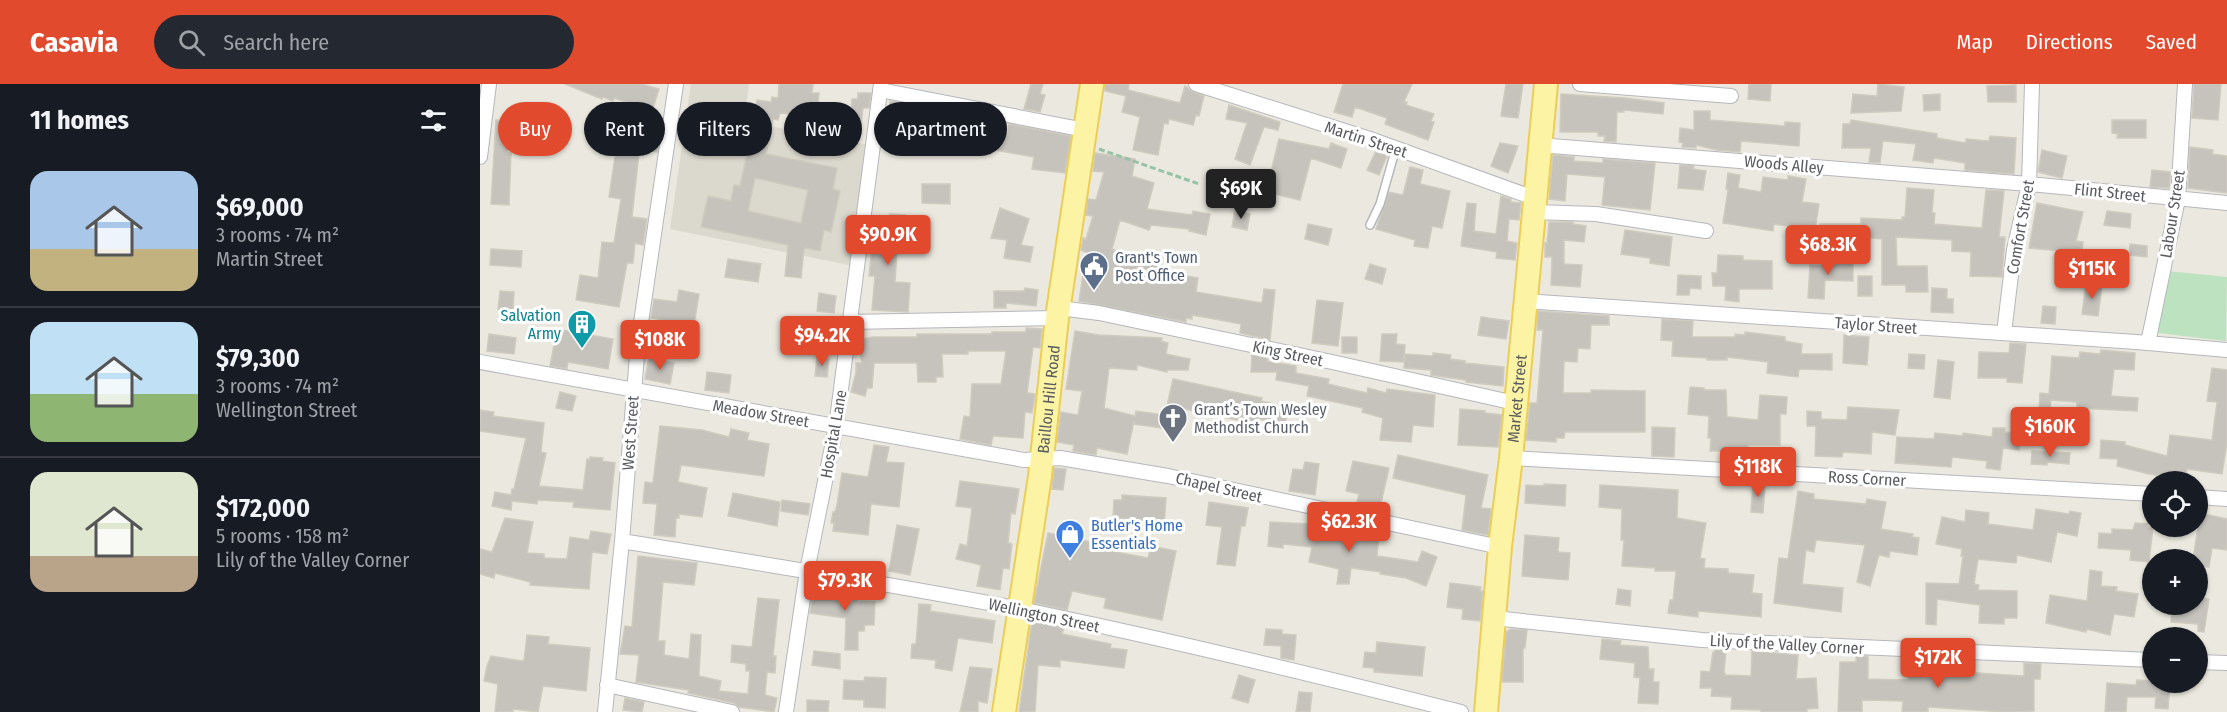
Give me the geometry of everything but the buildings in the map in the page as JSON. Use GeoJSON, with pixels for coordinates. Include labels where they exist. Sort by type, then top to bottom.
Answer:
{"type":"FeatureCollection","features":[{"type":"Feature","properties":{"kind":"main road","name":"Baillou Hill Road"},"geometry":{"type":"LineString","coordinates":[[1004,712],[1042,459],[1058,313],[1092,84]]}},
{"type":"Feature","properties":{"kind":"main road","name":"Market Street"},"geometry":{"type":"LineString","coordinates":[[1486,712],[1546,84]]}},
{"type":"Feature","properties":{"kind":"street"},"geometry":{"type":"LineString","coordinates":[[480,157],[489,84]]}},
{"type":"Feature","properties":{"kind":"street","name":"West Street"},"geometry":{"type":"LineString","coordinates":[[605,712],[638,343],[676,84]]}},
{"type":"Feature","properties":{"kind":"street","name":"Martin Street"},"geometry":{"type":"LineString","coordinates":[[1196,84],[1396,148],[1534,205],[1706,231]]}},
{"type":"Feature","properties":{"kind":"street"},"geometry":{"type":"LineString","coordinates":[[1580,84],[1731,96]]}},
{"type":"Feature","properties":{"kind":"street","name":"Comfort Street"},"geometry":{"type":"LineString","coordinates":[[2004,333],[2014,250],[2029,184],[2032,84]]}},
{"type":"Feature","properties":{"kind":"street","name":"Labour Street"},"geometry":{"type":"LineString","coordinates":[[2148,343],[2178,199],[2185,84]]}},
{"type":"Feature","properties":{"kind":"street"},"geometry":{"type":"LineString","coordinates":[[881,87],[1084,136]]}},
{"type":"Feature","properties":{"kind":"street","name":"Hospital Lane"},"geometry":{"type":"LineString","coordinates":[[786,712],[807,571],[836,427],[881,87]]}},
{"type":"Feature","properties":{"kind":"street","name":"Woods Alley"},"geometry":{"type":"LineString","coordinates":[[1539,145],[2029,184]]}},
{"type":"Feature","properties":{"kind":"street","name":"Flint Street"},"geometry":{"type":"LineString","coordinates":[[2029,184],[2227,203]]}},
{"type":"Feature","properties":{"kind":"street","name":"Taylor Street"},"geometry":{"type":"LineString","coordinates":[[1524,301],[2227,350]]}},
{"type":"Feature","properties":{"kind":"street","name":"King Street"},"geometry":{"type":"LineString","coordinates":[[850,322],[1058,313],[1099,314],[1332,362],[1515,404]]}},
{"type":"Feature","properties":{"kind":"street","name":"Meadow Street"},"geometry":{"type":"LineString","coordinates":[[480,362],[1024,460],[1042,459]]}},
{"type":"Feature","properties":{"kind":"street","name":"Chapel Street"},"geometry":{"type":"LineString","coordinates":[[1042,459],[1060,458],[1168,476],[1500,547]]}},
{"type":"Feature","properties":{"kind":"street","name":"Ross Corner"},"geometry":{"type":"LineString","coordinates":[[1510,458],[2142,493]]}},
{"type":"Feature","properties":{"kind":"street"},"geometry":{"type":"LineString","coordinates":[[2208,498],[2227,499]]}},
{"type":"Feature","properties":{"kind":"street","name":"Wellington Street"},"geometry":{"type":"LineString","coordinates":[[622,541],[1019,609],[1272,664],[1461,712]]}},
{"type":"Feature","properties":{"kind":"street","name":"Lily of the Valley Corner"},"geometry":{"type":"LineString","coordinates":[[1494,618],[1702,640],[2142,660]]}},
{"type":"Feature","properties":{"kind":"street"},"geometry":{"type":"LineString","coordinates":[[2208,662],[2227,663]]}},
{"type":"Feature","properties":{"kind":"street"},"geometry":{"type":"LineString","coordinates":[[607,685],[732,712]]}},
{"type":"Feature","properties":{"kind":"lane"},"geometry":{"type":"LineString","coordinates":[[1370,225],[1380,204],[1396,148]]}},
{"type":"Feature","properties":{"kind":"path"},"geometry":{"type":"LineString","coordinates":[[1084,136],[1199,184]]}},
{"type":"Feature","properties":{"kind":"shaded area"},"geometry":{"type":"Polygon","coordinates":[[[691,84],[749,84],[747,102],[688,102],[691,84]]]}},
{"type":"Feature","properties":{"kind":"shaded area"},"geometry":{"type":"Polygon","coordinates":[[[772,126],[784,129],[784,156],[862,156],[862,144],[868,145],[849,265],[670,229],[681,156],[772,156],[772,126]]]}},
{"type":"Feature","properties":{"kind":"green space"},"geometry":{"type":"Polygon","coordinates":[[[2167,271],[2227,277],[2226,341],[2158,333],[2167,271]]]}},
{"type":"Feature","properties":{"kind":"place","name":"Grant's Town Post Office"},"geometry":{"type":"Point","coordinates":[1094,292]}},
{"type":"Feature","properties":{"kind":"place","name":"Salvation Army"},"geometry":{"type":"Point","coordinates":[582,350]}},
{"type":"Feature","properties":{"kind":"place","name":"Grant’s Town Wesley Methodist Church"},"geometry":{"type":"Point","coordinates":[1173,444]}},
{"type":"Feature","properties":{"kind":"place","name":"Butler's Home Essentials"},"geometry":{"type":"Point","coordinates":[1070,560]}}]}
